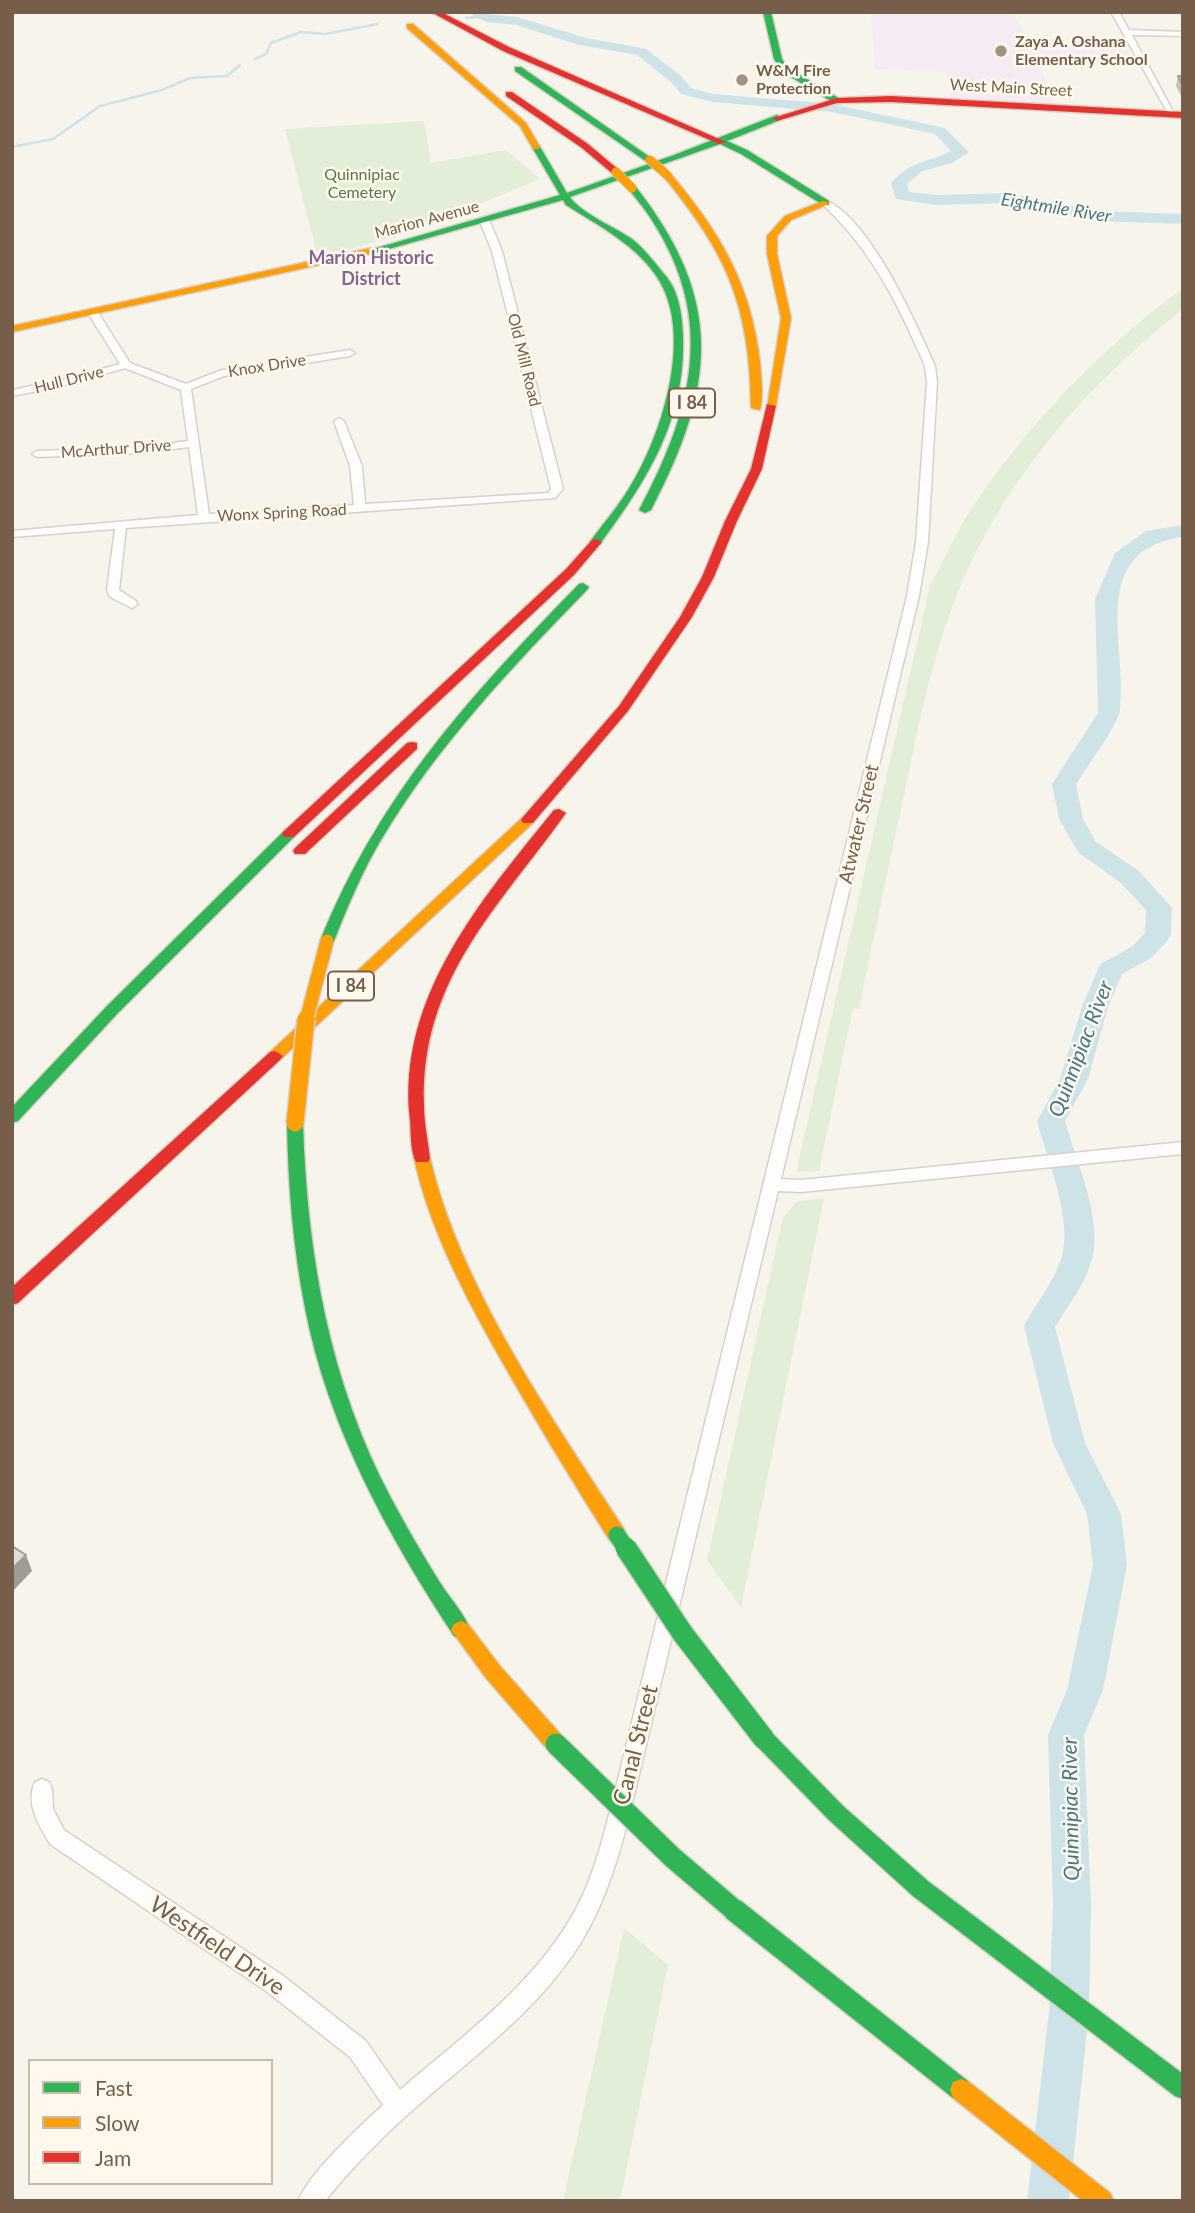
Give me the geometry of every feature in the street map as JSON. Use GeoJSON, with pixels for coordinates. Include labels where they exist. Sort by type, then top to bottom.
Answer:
{"type":"FeatureCollection","features":[{"type":"Feature","properties":{"kind":"main road","name":"Atwater Street"},"geometry":{"type":"LineString","coordinates":[[434,12],[506,49],[722,142],[754,158],[826,203]]}},
{"type":"Feature","properties":{"kind":"main road","name":"I 84"},"geometry":{"type":"LineString","coordinates":[[12,1298],[506,843],[589,754],[665,652],[705,583],[733,517],[754,427],[757,373],[751,321],[738,278],[723,246],[703,216],[650,160],[434,12]]}},
{"type":"Feature","properties":{"kind":"main road"},"geometry":{"type":"LineString","coordinates":[[767,12],[778,59],[784,69],[837,101]]}},
{"type":"Feature","properties":{"kind":"main road","name":"I 84"},"geometry":{"type":"LineString","coordinates":[[565,198],[523,125],[406,22],[577,140],[616,172],[659,222],[682,265],[694,304],[698,344],[697,380],[683,435],[655,494],[635,524]]}},
{"type":"Feature","properties":{"kind":"main road","name":"West Main Street"},"geometry":{"type":"LineString","coordinates":[[837,101],[891,99],[1178,115]]}},
{"type":"Feature","properties":{"kind":"main road","name":"Marion Avenue"},"geometry":{"type":"LineString","coordinates":[[12,329],[369,253],[485,222],[565,198],[722,142],[812,106],[837,101]]}},
{"type":"Feature","properties":{"kind":"main road"},"geometry":{"type":"LineString","coordinates":[[12,1118],[149,972],[327,797],[570,572],[607,529],[634,490],[658,441],[673,396],[678,345],[677,312],[664,280],[642,252],[608,225],[573,206],[565,198]]}},
{"type":"Feature","properties":{"kind":"main road"},"geometry":{"type":"LineString","coordinates":[[733,517],[759,464],[785,329],[785,307],[772,254],[772,236],[788,218],[826,203]]}},
{"type":"Feature","properties":{"kind":"main road"},"geometry":{"type":"LineString","coordinates":[[287,863],[592,578]]}},
{"type":"Feature","properties":{"kind":"main road"},"geometry":{"type":"LineString","coordinates":[[571,598],[460,719],[406,787],[360,861],[327,941],[305,1025],[295,1123],[295,1192],[310,1292],[327,1362],[364,1462],[410,1552],[481,1656],[556,1744],[632,1820],[733,1909],[993,2112],[1102,2201]]}},
{"type":"Feature","properties":{"kind":"main road"},"geometry":{"type":"LineString","coordinates":[[665,652],[629,724],[472,923],[441,979],[418,1060],[417,1120],[427,1186],[449,1250],[526,1386],[617,1535],[683,1634],[764,1739],[879,1852],[997,1948],[1144,2062],[1183,2088]]}},
{"type":"Feature","properties":{"kind":"main road"},"geometry":{"type":"LineString","coordinates":[[12,1118],[226,920]]}},
{"type":"Feature","properties":{"kind":"main road"},"geometry":{"type":"LineString","coordinates":[[12,1310],[149,1172]]}},
{"type":"Feature","properties":{"kind":"street"},"geometry":{"type":"LineString","coordinates":[[1115,12],[1178,115]]}},
{"type":"Feature","properties":{"kind":"street"},"geometry":{"type":"LineString","coordinates":[[1125,32],[1183,34]]}},
{"type":"Feature","properties":{"kind":"street","name":"Atwater Street"},"geometry":{"type":"LineString","coordinates":[[773,1185],[915,587],[922,542],[932,396],[930,366],[884,270],[862,238],[826,203]]}},
{"type":"Feature","properties":{"kind":"street","name":"Old Mill Road"},"geometry":{"type":"LineString","coordinates":[[485,222],[497,250],[557,489],[551,496]]}},
{"type":"Feature","properties":{"kind":"street"},"geometry":{"type":"LineString","coordinates":[[93,313],[126,365],[186,388],[204,518]]}},
{"type":"Feature","properties":{"kind":"street","name":"Knox Drive"},"geometry":{"type":"LineString","coordinates":[[186,388],[222,373],[350,353]]}},
{"type":"Feature","properties":{"kind":"street","name":"Hull Drive"},"geometry":{"type":"LineString","coordinates":[[12,393],[62,383],[126,365]]}},
{"type":"Feature","properties":{"kind":"street"},"geometry":{"type":"LineString","coordinates":[[339,421],[356,466],[360,509]]}},
{"type":"Feature","properties":{"kind":"street","name":"McArthur Drive"},"geometry":{"type":"LineString","coordinates":[[37,454],[142,450],[195,443]]}},
{"type":"Feature","properties":{"kind":"street","name":"Wonx Spring Road"},"geometry":{"type":"LineString","coordinates":[[12,534],[204,518],[551,496]]}},
{"type":"Feature","properties":{"kind":"street"},"geometry":{"type":"LineString","coordinates":[[121,525],[113,590],[114,594],[132,604]]}},
{"type":"Feature","properties":{"kind":"street"},"geometry":{"type":"LineString","coordinates":[[773,1185],[801,1186],[1183,1148]]}},
{"type":"Feature","properties":{"kind":"street","name":"Canal Street"},"geometry":{"type":"LineString","coordinates":[[310,2201],[360,2143],[398,2107],[485,2036],[534,1987],[571,1938],[596,1890],[628,1779],[729,1355],[773,1185]]}},
{"type":"Feature","properties":{"kind":"street","name":"Westfield Drive"},"geometry":{"type":"LineString","coordinates":[[42,1788],[43,1811],[57,1837],[276,1985],[358,2049],[398,2107]]}},
{"type":"Feature","properties":{"kind":"shaded area","name":"Zaya A. Oshana Elementary School"},"geometry":{"type":"Polygon","coordinates":[[[871,12],[1013,12],[1028,41],[1123,42],[1136,65],[1038,59],[1053,104],[951,98],[946,72],[875,69],[871,12]]]}},
{"type":"Feature","properties":{"kind":"green space","name":"Quinnipiac Cemetery"},"geometry":{"type":"Polygon","coordinates":[[[424,121],[431,163],[506,150],[540,179],[417,230],[318,258],[285,129],[424,121]]]}},
{"type":"Feature","properties":{"kind":"green space"},"geometry":{"type":"Polygon","coordinates":[[[1183,288],[1183,309],[1118,365],[1059,428],[1032,462],[985,535],[966,573],[945,626],[923,708],[859,1009],[853,1008],[819,1171],[796,1172],[930,586],[970,511],[1041,418],[1122,337],[1183,288]]]}},
{"type":"Feature","properties":{"kind":"green space"},"geometry":{"type":"Polygon","coordinates":[[[824,1198],[741,1608],[707,1560],[783,1217],[798,1201],[824,1198]]]}},
{"type":"Feature","properties":{"kind":"green space"},"geometry":{"type":"Polygon","coordinates":[[[624,1928],[668,1965],[620,2201],[563,2201],[624,1928]]]}},
{"type":"Feature","properties":{"kind":"building"},"geometry":{"type":"Polygon","coordinates":[[[12,1546],[26,1555],[12,1569],[12,1546]]]}},
{"type":"Feature","properties":{"kind":"waterway","name":"Eightmile River"},"geometry":{"type":"LineString","coordinates":[[474,12],[491,19],[517,21],[584,42],[641,52],[676,79],[686,91],[713,98],[832,108],[940,131],[961,152],[946,160],[916,168],[899,183],[902,196],[936,200],[1008,198],[1097,216],[1183,219]]}},
{"type":"Feature","properties":{"kind":"waterway"},"geometry":{"type":"LineString","coordinates":[[466,18],[484,16]]}},
{"type":"Feature","properties":{"kind":"waterway"},"geometry":{"type":"LineString","coordinates":[[255,59],[266,54],[271,43],[301,32],[325,34],[378,24]]}},
{"type":"Feature","properties":{"kind":"waterway"},"geometry":{"type":"LineString","coordinates":[[12,147],[53,139],[100,106],[162,90],[190,78],[227,76],[240,65]]}},
{"type":"Feature","properties":{"kind":"waterway","name":"Quinnipiac River"},"geometry":{"type":"LineString","coordinates":[[1048,2201],[1069,2012],[1072,1905],[1066,1735],[1085,1690],[1110,1565],[1104,1514],[1069,1443],[1039,1326],[1068,1277],[1079,1249],[1074,1202],[1051,1121],[1074,1079],[1095,1007],[1111,969],[1142,952],[1158,935],[1159,908],[1130,877],[1087,847],[1071,819],[1064,784],[1109,713],[1106,599],[1125,553],[1153,535],[1183,531]]}},
{"type":"Feature","properties":{"kind":"traffic: fast"},"geometry":{"type":"LineString","coordinates":[[767,12],[778,59],[784,69],[837,101]]}},
{"type":"Feature","properties":{"kind":"traffic: fast"},"geometry":{"type":"LineString","coordinates":[[518,69],[650,160]]}},
{"type":"Feature","properties":{"kind":"traffic: fast"},"geometry":{"type":"LineString","coordinates":[[371,251],[475,224],[577,192],[678,157],[777,118]]}},
{"type":"Feature","properties":{"kind":"traffic: fast"},"geometry":{"type":"LineString","coordinates":[[722,142],[744,152],[826,203]]}},
{"type":"Feature","properties":{"kind":"traffic: fast"},"geometry":{"type":"LineString","coordinates":[[536,147],[569,203],[631,243],[664,280],[677,311],[678,345],[673,396],[662,432],[634,490],[596,542]]}},
{"type":"Feature","properties":{"kind":"traffic: fast"},"geometry":{"type":"LineString","coordinates":[[632,188],[658,222],[680,264],[692,300],[697,335],[696,370],[690,405],[679,440],[645,510]]}},
{"type":"Feature","properties":{"kind":"traffic: fast"},"geometry":{"type":"LineString","coordinates":[[327,941],[368,851],[420,771],[499,676],[583,587]]}},
{"type":"Feature","properties":{"kind":"traffic: fast"},"geometry":{"type":"LineString","coordinates":[[12,1117],[112,1010],[289,834]]}},
{"type":"Feature","properties":{"kind":"traffic: fast"},"geometry":{"type":"LineString","coordinates":[[295,1123],[303,1244],[314,1311],[326,1360],[342,1408],[383,1501],[407,1545],[461,1630]]}},
{"type":"Feature","properties":{"kind":"traffic: fast"},"geometry":{"type":"LineString","coordinates":[[617,1535],[683,1634],[764,1739]]}},
{"type":"Feature","properties":{"kind":"traffic: fast"},"geometry":{"type":"LineString","coordinates":[[764,1739],[836,1813],[921,1889],[1183,2088]]}},
{"type":"Feature","properties":{"kind":"traffic: fast"},"geometry":{"type":"LineString","coordinates":[[556,1744],[672,1857],[733,1909]]}},
{"type":"Feature","properties":{"kind":"traffic: fast"},"geometry":{"type":"LineString","coordinates":[[733,1909],[961,2090]]}},
{"type":"Feature","properties":{"kind":"traffic: slow"},"geometry":{"type":"LineString","coordinates":[[410,26],[523,125],[536,147]]}},
{"type":"Feature","properties":{"kind":"traffic: slow"},"geometry":{"type":"LineString","coordinates":[[650,160],[667,175]]}},
{"type":"Feature","properties":{"kind":"traffic: slow"},"geometry":{"type":"LineString","coordinates":[[616,172],[632,188]]}},
{"type":"Feature","properties":{"kind":"traffic: slow"},"geometry":{"type":"LineString","coordinates":[[667,175],[709,229],[737,282],[752,340],[756,408]]}},
{"type":"Feature","properties":{"kind":"traffic: slow"},"geometry":{"type":"LineString","coordinates":[[771,406],[786,318],[772,254],[772,236],[788,218],[826,203]]}},
{"type":"Feature","properties":{"kind":"traffic: slow"},"geometry":{"type":"LineString","coordinates":[[12,329],[371,251]]}},
{"type":"Feature","properties":{"kind":"traffic: slow"},"geometry":{"type":"LineString","coordinates":[[275,1056],[528,820]]}},
{"type":"Feature","properties":{"kind":"traffic: slow"},"geometry":{"type":"LineString","coordinates":[[295,1123],[305,1025],[327,941]]}},
{"type":"Feature","properties":{"kind":"traffic: slow"},"geometry":{"type":"LineString","coordinates":[[422,1158],[444,1233],[466,1280],[531,1396],[617,1535]]}},
{"type":"Feature","properties":{"kind":"traffic: slow"},"geometry":{"type":"LineString","coordinates":[[461,1630],[493,1672],[556,1744]]}},
{"type":"Feature","properties":{"kind":"traffic: slow"},"geometry":{"type":"LineString","coordinates":[[961,2090],[1102,2201]]}},
{"type":"Feature","properties":{"kind":"traffic: jam"},"geometry":{"type":"LineString","coordinates":[[435,12],[506,49],[722,142]]}},
{"type":"Feature","properties":{"kind":"traffic: jam"},"geometry":{"type":"LineString","coordinates":[[509,94],[585,146],[616,172]]}},
{"type":"Feature","properties":{"kind":"traffic: jam"},"geometry":{"type":"LineString","coordinates":[[777,118],[837,101],[891,99],[1183,115]]}},
{"type":"Feature","properties":{"kind":"traffic: jam"},"geometry":{"type":"LineString","coordinates":[[528,820],[578,765],[624,708],[686,617],[708,577],[731,521],[757,469],[771,406]]}},
{"type":"Feature","properties":{"kind":"traffic: jam"},"geometry":{"type":"LineString","coordinates":[[289,834],[570,572],[596,542]]}},
{"type":"Feature","properties":{"kind":"traffic: jam"},"geometry":{"type":"LineString","coordinates":[[300,851],[412,746]]}},
{"type":"Feature","properties":{"kind":"traffic: jam"},"geometry":{"type":"LineString","coordinates":[[422,1158],[416,1105],[419,1056],[430,1012],[447,970],[470,930],[559,813]]}},
{"type":"Feature","properties":{"kind":"traffic: jam"},"geometry":{"type":"LineString","coordinates":[[12,1298],[275,1056]]}},
{"type":"Feature","properties":{"kind":"place","name":"Zaya A. Oshana Elementary School"},"geometry":{"type":"Point","coordinates":[1001,51]}},
{"type":"Feature","properties":{"kind":"place","name":"W&M Fire Protection"},"geometry":{"type":"Point","coordinates":[742,80]}},
{"type":"Feature","properties":{"kind":"district","name":"Marion Historic District"},"geometry":{"type":"Point","coordinates":[371,268]}}]}
